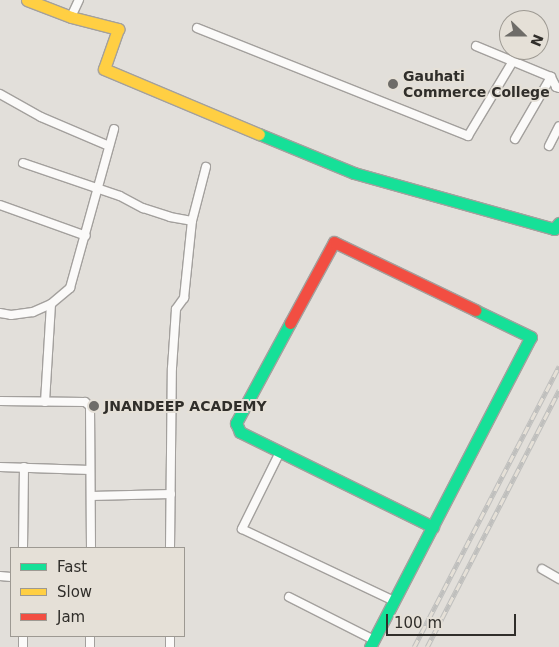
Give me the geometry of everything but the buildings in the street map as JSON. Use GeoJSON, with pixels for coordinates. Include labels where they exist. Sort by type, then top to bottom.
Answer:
{"type":"FeatureCollection","features":[{"type":"Feature","properties":{"kind":"street"},"geometry":{"type":"LineString","coordinates":[[27,0],[70,17],[118,29],[104,69],[354,173],[554,229],[559,222]]}},
{"type":"Feature","properties":{"kind":"street"},"geometry":{"type":"LineString","coordinates":[[70,17],[79,0]]}},
{"type":"Feature","properties":{"kind":"street"},"geometry":{"type":"LineString","coordinates":[[197,28],[468,136],[513,62]]}},
{"type":"Feature","properties":{"kind":"street"},"geometry":{"type":"LineString","coordinates":[[476,46],[551,78],[556,87],[559,88]]}},
{"type":"Feature","properties":{"kind":"street"},"geometry":{"type":"LineString","coordinates":[[515,139],[551,78]]}},
{"type":"Feature","properties":{"kind":"street"},"geometry":{"type":"LineString","coordinates":[[0,94],[41,118],[109,146]]}},
{"type":"Feature","properties":{"kind":"street"},"geometry":{"type":"LineString","coordinates":[[549,146],[559,126]]}},
{"type":"Feature","properties":{"kind":"street"},"geometry":{"type":"LineString","coordinates":[[0,313],[11,315],[33,312],[51,304],[70,288],[86,236],[114,129]]}},
{"type":"Feature","properties":{"kind":"street"},"geometry":{"type":"LineString","coordinates":[[23,164],[97,189],[170,217],[192,222]]}},
{"type":"Feature","properties":{"kind":"street"},"geometry":{"type":"LineString","coordinates":[[170,547],[172,368],[176,309],[184,298],[192,222],[206,167]]}},
{"type":"Feature","properties":{"kind":"street"},"geometry":{"type":"LineString","coordinates":[[0,204],[86,236]]}},
{"type":"Feature","properties":{"kind":"street"},"geometry":{"type":"LineString","coordinates":[[289,597],[372,643],[433,527],[531,337],[334,242],[236,423],[240,432],[433,527]]}},
{"type":"Feature","properties":{"kind":"street"},"geometry":{"type":"LineString","coordinates":[[44,402],[51,304]]}},
{"type":"Feature","properties":{"kind":"street"},"geometry":{"type":"LineString","coordinates":[[0,401],[86,402],[90,406],[91,547]]}},
{"type":"Feature","properties":{"kind":"street"},"geometry":{"type":"LineString","coordinates":[[280,452],[242,528],[394,601]]}},
{"type":"Feature","properties":{"kind":"street"},"geometry":{"type":"LineString","coordinates":[[0,467],[90,470]]}},
{"type":"Feature","properties":{"kind":"street"},"geometry":{"type":"LineString","coordinates":[[23,547],[24,467]]}},
{"type":"Feature","properties":{"kind":"street"},"geometry":{"type":"LineString","coordinates":[[91,496],[171,494]]}},
{"type":"Feature","properties":{"kind":"street"},"geometry":{"type":"LineString","coordinates":[[542,569],[559,579]]}},
{"type":"Feature","properties":{"kind":"railway"},"geometry":{"type":"LineString","coordinates":[[414,647],[559,366]]}},
{"type":"Feature","properties":{"kind":"railway"},"geometry":{"type":"LineString","coordinates":[[427,647],[559,390]]}},
{"type":"Feature","properties":{"kind":"traffic: fast"},"geometry":{"type":"LineString","coordinates":[[259,134],[354,173],[554,229],[559,223]]}},
{"type":"Feature","properties":{"kind":"traffic: fast"},"geometry":{"type":"LineString","coordinates":[[370,647],[531,337],[475,310]]}},
{"type":"Feature","properties":{"kind":"traffic: fast"},"geometry":{"type":"LineString","coordinates":[[290,323],[236,423],[240,432],[433,527]]}},
{"type":"Feature","properties":{"kind":"traffic: slow"},"geometry":{"type":"LineString","coordinates":[[27,0],[71,17],[118,29],[104,69],[259,134]]}},
{"type":"Feature","properties":{"kind":"traffic: jam"},"geometry":{"type":"LineString","coordinates":[[290,323],[334,242],[475,310]]}},
{"type":"Feature","properties":{"kind":"place","name":"Gauhati Commerce College"},"geometry":{"type":"Point","coordinates":[393,84]}},
{"type":"Feature","properties":{"kind":"place","name":"JNANDEEP ACADEMY"},"geometry":{"type":"Point","coordinates":[94,406]}}]}
